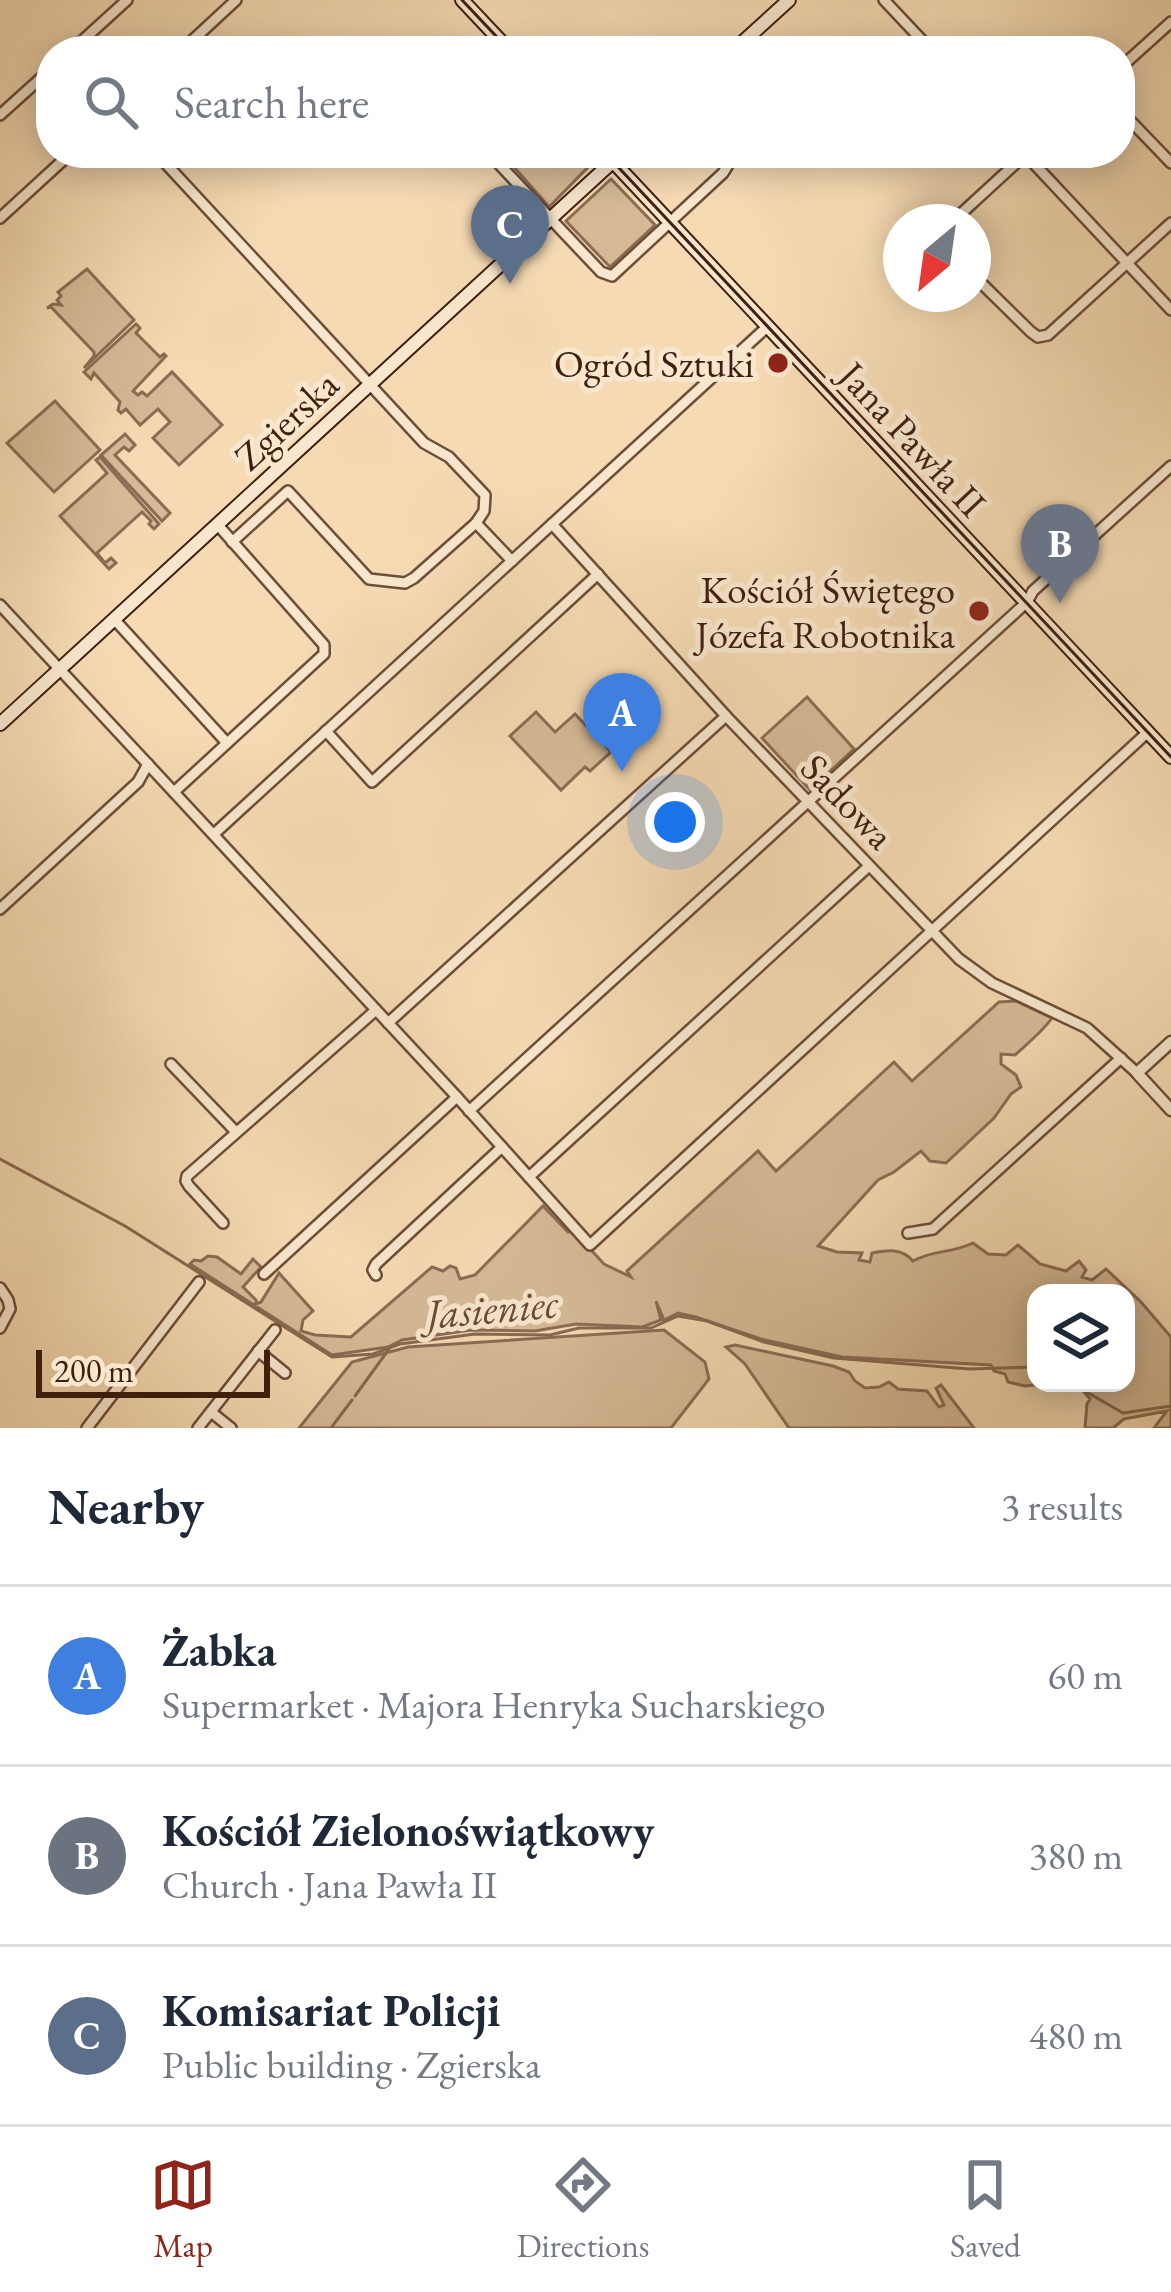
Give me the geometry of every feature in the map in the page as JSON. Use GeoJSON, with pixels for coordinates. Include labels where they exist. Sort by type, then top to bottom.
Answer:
{"type":"FeatureCollection","features":[{"type":"Feature","properties":{"kind":"main road"},"geometry":{"type":"LineString","coordinates":[[462,0],[496,36]]}},
{"type":"Feature","properties":{"kind":"main road"},"geometry":{"type":"LineString","coordinates":[[749,36],[789,0]]}},
{"type":"Feature","properties":{"kind":"main road","name":"Zgierska"},"geometry":{"type":"LineString","coordinates":[[0,724],[601,168]]}},
{"type":"Feature","properties":{"kind":"main road","name":"Jana Pawła II"},"geometry":{"type":"LineString","coordinates":[[623,168],[670,224],[1171,757]]}},
{"type":"Feature","properties":{"kind":"street"},"geometry":{"type":"LineString","coordinates":[[87,36],[127,0]]}},
{"type":"Feature","properties":{"kind":"street"},"geometry":{"type":"LineString","coordinates":[[197,36],[236,0]]}},
{"type":"Feature","properties":{"kind":"street"},"geometry":{"type":"LineString","coordinates":[[884,0],[918,36]]}},
{"type":"Feature","properties":{"kind":"street"},"geometry":{"type":"LineString","coordinates":[[1135,56],[1168,29]]}},
{"type":"Feature","properties":{"kind":"street"},"geometry":{"type":"LineString","coordinates":[[0,115],[36,83]]}},
{"type":"Feature","properties":{"kind":"street"},"geometry":{"type":"LineString","coordinates":[[1135,126],[1171,164]]}},
{"type":"Feature","properties":{"kind":"street"},"geometry":{"type":"LineString","coordinates":[[2,214],[54,168]]}},
{"type":"Feature","properties":{"kind":"street"},"geometry":{"type":"LineString","coordinates":[[170,168],[424,442],[449,457],[485,495],[484,511],[476,523],[405,583],[369,579],[288,491],[232,542]]}},
{"type":"Feature","properties":{"kind":"street"},"geometry":{"type":"LineString","coordinates":[[503,168],[609,276],[727,168]]}},
{"type":"Feature","properties":{"kind":"street"},"geometry":{"type":"LineString","coordinates":[[971,204],[1010,168]]}},
{"type":"Feature","properties":{"kind":"street"},"geometry":{"type":"LineString","coordinates":[[1038,168],[1171,310]]}},
{"type":"Feature","properties":{"kind":"street"},"geometry":{"type":"LineString","coordinates":[[991,291],[1038,337],[1055,330],[1171,223]]}},
{"type":"Feature","properties":{"kind":"street"},"geometry":{"type":"LineString","coordinates":[[214,834],[766,327]]}},
{"type":"Feature","properties":{"kind":"street"},"geometry":{"type":"LineString","coordinates":[[470,1111],[1171,466]]}},
{"type":"Feature","properties":{"kind":"street"},"geometry":{"type":"LineString","coordinates":[[476,523],[512,561]]}},
{"type":"Feature","properties":{"kind":"street"},"geometry":{"type":"LineString","coordinates":[[174,792],[325,650],[217,524]]}},
{"type":"Feature","properties":{"kind":"street","name":"Sadowa"},"geometry":{"type":"LineString","coordinates":[[553,524],[726,716],[959,959],[982,977],[1094,1032],[1137,1073]]}},
{"type":"Feature","properties":{"kind":"street"},"geometry":{"type":"LineString","coordinates":[[326,731],[372,782],[598,574]]}},
{"type":"Feature","properties":{"kind":"street"},"geometry":{"type":"LineString","coordinates":[[0,604],[590,1245],[1148,732]]}},
{"type":"Feature","properties":{"kind":"street"},"geometry":{"type":"LineString","coordinates":[[114,619],[227,743]]}},
{"type":"Feature","properties":{"kind":"street"},"geometry":{"type":"LineString","coordinates":[[388,1023],[726,716]]}},
{"type":"Feature","properties":{"kind":"street"},"geometry":{"type":"LineString","coordinates":[[0,909],[137,782],[148,764]]}},
{"type":"Feature","properties":{"kind":"street"},"geometry":{"type":"LineString","coordinates":[[530,1178],[869,866]]}},
{"type":"Feature","properties":{"kind":"street"},"geometry":{"type":"LineString","coordinates":[[223,1222],[186,1181],[188,1176],[376,1010]]}},
{"type":"Feature","properties":{"kind":"street"},"geometry":{"type":"LineString","coordinates":[[1171,1042],[1137,1073],[1171,1110]]}},
{"type":"Feature","properties":{"kind":"street"},"geometry":{"type":"LineString","coordinates":[[908,1233],[933,1229],[1121,1058]]}},
{"type":"Feature","properties":{"kind":"street"},"geometry":{"type":"LineString","coordinates":[[171,1064],[236,1132]]}},
{"type":"Feature","properties":{"kind":"street"},"geometry":{"type":"LineString","coordinates":[[264,1274],[457,1097]]}},
{"type":"Feature","properties":{"kind":"street"},"geometry":{"type":"LineString","coordinates":[[376,1275],[376,1264],[502,1148]]}},
{"type":"Feature","properties":{"kind":"street"},"geometry":{"type":"LineString","coordinates":[[87,1428],[200,1282]]}},
{"type":"Feature","properties":{"kind":"street"},"geometry":{"type":"LineString","coordinates":[[0,1288],[10,1309],[0,1328]]}},
{"type":"Feature","properties":{"kind":"street"},"geometry":{"type":"LineString","coordinates":[[198,1428],[275,1330]]}},
{"type":"Feature","properties":{"kind":"street"},"geometry":{"type":"LineString","coordinates":[[258,1351],[285,1373]]}},
{"type":"Feature","properties":{"kind":"street"},"geometry":{"type":"LineString","coordinates":[[211,1412],[231,1428]]}},
{"type":"Feature","properties":{"kind":"shaded area"},"geometry":{"type":"Polygon","coordinates":[[[515,168],[587,168],[549,207],[515,168]]]}},
{"type":"Feature","properties":{"kind":"shaded area"},"geometry":{"type":"Polygon","coordinates":[[[611,179],[655,225],[610,267],[566,221],[611,179]]]}},
{"type":"Feature","properties":{"kind":"shaded area"},"geometry":{"type":"Polygon","coordinates":[[[87,269],[134,320],[84,368],[94,352],[47,308],[53,304],[61,305],[58,292],[87,269]]]}},
{"type":"Feature","properties":{"kind":"shaded area"},"geometry":{"type":"Polygon","coordinates":[[[136,324],[140,328],[136,333],[160,357],[166,356],[133,391],[147,396],[172,372],[222,425],[179,465],[153,438],[170,422],[158,409],[140,425],[126,409],[118,410],[120,402],[94,373],[91,379],[84,372],[136,324]]]}},
{"type":"Feature","properties":{"kind":"shaded area"},"geometry":{"type":"Polygon","coordinates":[[[55,401],[100,450],[54,492],[7,443],[55,401]]]}},
{"type":"Feature","properties":{"kind":"shaded area"},"geometry":{"type":"Polygon","coordinates":[[[125,434],[135,445],[115,455],[170,513],[162,521],[101,455],[125,434]]]}},
{"type":"Feature","properties":{"kind":"shaded area"},"geometry":{"type":"Polygon","coordinates":[[[100,457],[159,524],[154,529],[142,512],[97,553],[105,563],[111,558],[116,563],[109,569],[60,516],[107,473],[96,460],[100,457]]]}},
{"type":"Feature","properties":{"kind":"shaded area"},"geometry":{"type":"Polygon","coordinates":[[[807,697],[854,749],[810,790],[762,738],[807,697]]]}},
{"type":"Feature","properties":{"kind":"shaded area"},"geometry":{"type":"Polygon","coordinates":[[[536,712],[555,732],[575,714],[611,752],[590,771],[585,767],[561,790],[510,736],[536,712]]]}},
{"type":"Feature","properties":{"kind":"shaded area"},"geometry":{"type":"Polygon","coordinates":[[[1016,1001],[1052,1018],[1015,1055],[1001,1054],[1001,1064],[1016,1075],[1021,1087],[946,1163],[930,1161],[921,1151],[878,1180],[818,1246],[862,1253],[859,1260],[870,1262],[872,1253],[884,1251],[899,1252],[913,1261],[973,1243],[988,1254],[1006,1255],[1018,1245],[1040,1264],[1066,1271],[1079,1261],[1086,1270],[1082,1277],[1092,1280],[1106,1269],[1122,1284],[1027,1284],[1027,1386],[1008,1382],[991,1365],[842,1357],[761,1339],[678,1313],[664,1320],[656,1301],[661,1320],[642,1327],[576,1324],[535,1331],[471,1330],[332,1355],[190,1264],[217,1257],[241,1274],[253,1259],[261,1267],[243,1287],[256,1304],[279,1273],[313,1311],[303,1320],[301,1331],[351,1337],[432,1267],[456,1268],[460,1279],[475,1275],[543,1206],[604,1264],[631,1277],[627,1271],[758,1151],[776,1171],[894,1062],[912,1081],[999,1002],[1016,1001]]]}},
{"type":"Feature","properties":{"kind":"shaded area"},"geometry":{"type":"Polygon","coordinates":[[[1135,1296],[1171,1337],[1171,1428],[1154,1428],[1167,1411],[1124,1419],[1113,1428],[1085,1428],[1090,1399],[1084,1392],[1135,1392],[1135,1296]]]}},
{"type":"Feature","properties":{"kind":"shaded area"},"geometry":{"type":"Polygon","coordinates":[[[664,1330],[705,1362],[709,1379],[671,1428],[299,1428],[352,1362],[408,1347],[664,1330]]]}},
{"type":"Feature","properties":{"kind":"shaded area"},"geometry":{"type":"Polygon","coordinates":[[[726,1347],[833,1366],[849,1372],[865,1388],[889,1382],[898,1389],[927,1391],[939,1407],[944,1405],[936,1388],[941,1385],[974,1428],[789,1428],[745,1364],[726,1347]]]}},
{"type":"Feature","properties":{"kind":"waterway","name":"Jasieniec"},"geometry":{"type":"LineString","coordinates":[[0,1159],[125,1226],[332,1357],[475,1334],[651,1328],[678,1316],[834,1358],[969,1369],[1027,1367]]}},
{"type":"Feature","properties":{"kind":"waterway"},"geometry":{"type":"LineString","coordinates":[[355,1396],[389,1349]]}},
{"type":"Feature","properties":{"kind":"waterway","name":"Jasieniec"},"geometry":{"type":"LineString","coordinates":[[1087,1392],[1123,1413],[1171,1406]]}},
{"type":"Feature","properties":{"kind":"waterway"},"geometry":{"type":"LineString","coordinates":[[331,1428],[352,1400]]}},
{"type":"Feature","properties":{"kind":"tram line"},"geometry":{"type":"LineString","coordinates":[[462,0],[496,36]]}},
{"type":"Feature","properties":{"kind":"tram line"},"geometry":{"type":"LineString","coordinates":[[619,168],[1171,757]]}},
{"type":"Feature","properties":{"kind":"place","name":"Komisariat Policji"},"geometry":{"type":"Point","coordinates":[510,284]}},
{"type":"Feature","properties":{"kind":"place","name":"Ogród Sztuki"},"geometry":{"type":"Point","coordinates":[778,363]}},
{"type":"Feature","properties":{"kind":"place","name":"Kościół Zielonoświątkowy"},"geometry":{"type":"Point","coordinates":[1060,603]}},
{"type":"Feature","properties":{"kind":"place","name":"Kościół Świętego Józefa Robotnika"},"geometry":{"type":"Point","coordinates":[979,611]}},
{"type":"Feature","properties":{"kind":"place","name":"Żabka"},"geometry":{"type":"Point","coordinates":[622,772]}}]}
